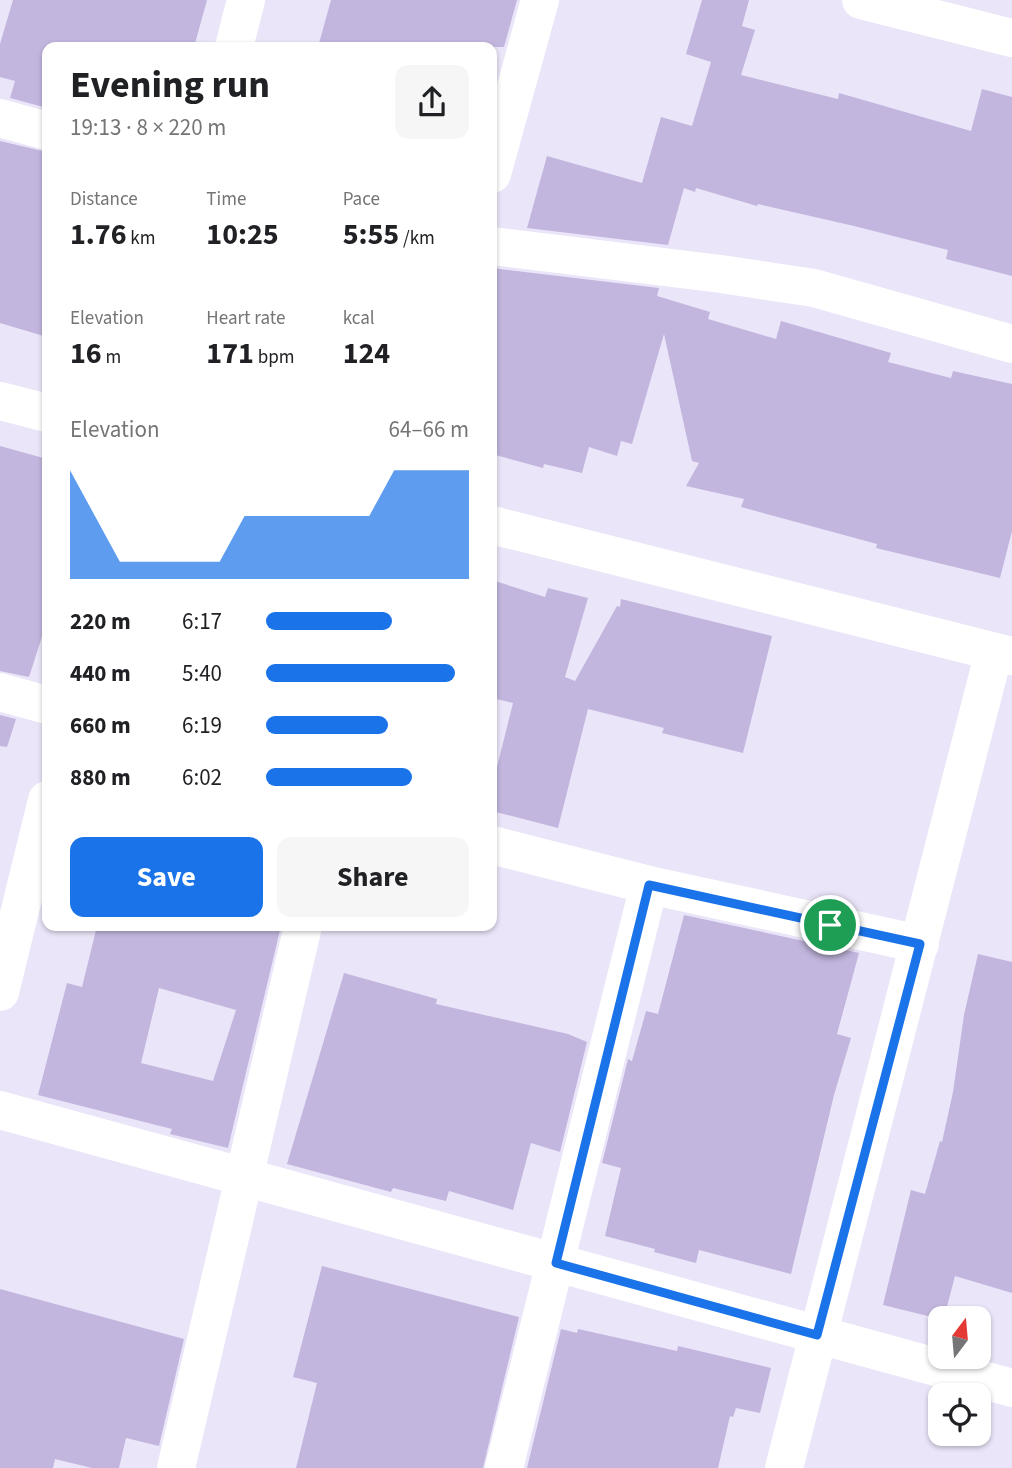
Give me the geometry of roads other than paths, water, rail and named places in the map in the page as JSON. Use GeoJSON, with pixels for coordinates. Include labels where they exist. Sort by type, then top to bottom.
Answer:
{"type":"FeatureCollection","features":[{"type":"Feature","properties":{"kind":"street"},"geometry":{"type":"LineString","coordinates":[[235,42],[246,0]]}},
{"type":"Feature","properties":{"kind":"street"},"geometry":{"type":"LineString","coordinates":[[497,156],[540,0]]}},
{"type":"Feature","properties":{"kind":"street"},"geometry":{"type":"LineString","coordinates":[[861,0],[1012,37]]}},
{"type":"Feature","properties":{"kind":"street"},"geometry":{"type":"LineString","coordinates":[[0,118],[42,130]]}},
{"type":"Feature","properties":{"kind":"street"},"geometry":{"type":"LineString","coordinates":[[497,247],[814,288],[1012,344]]}},
{"type":"Feature","properties":{"kind":"street"},"geometry":{"type":"LineString","coordinates":[[0,401],[42,412]]}},
{"type":"Feature","properties":{"kind":"street"},"geometry":{"type":"LineString","coordinates":[[497,526],[1003,654],[920,944],[784,1468]]}},
{"type":"Feature","properties":{"kind":"street"},"geometry":{"type":"LineString","coordinates":[[0,692],[42,704]]}},
{"type":"Feature","properties":{"kind":"street"},"geometry":{"type":"LineString","coordinates":[[0,992],[42,820]]}},
{"type":"Feature","properties":{"kind":"street"},"geometry":{"type":"LineString","coordinates":[[497,846],[649,885],[920,944]]}},
{"type":"Feature","properties":{"kind":"street"},"geometry":{"type":"LineString","coordinates":[[504,1468],[649,885]]}},
{"type":"Feature","properties":{"kind":"street"},"geometry":{"type":"LineString","coordinates":[[176,1468],[302,931]]}},
{"type":"Feature","properties":{"kind":"street"},"geometry":{"type":"LineString","coordinates":[[0,1110],[1012,1388]]}}]}
